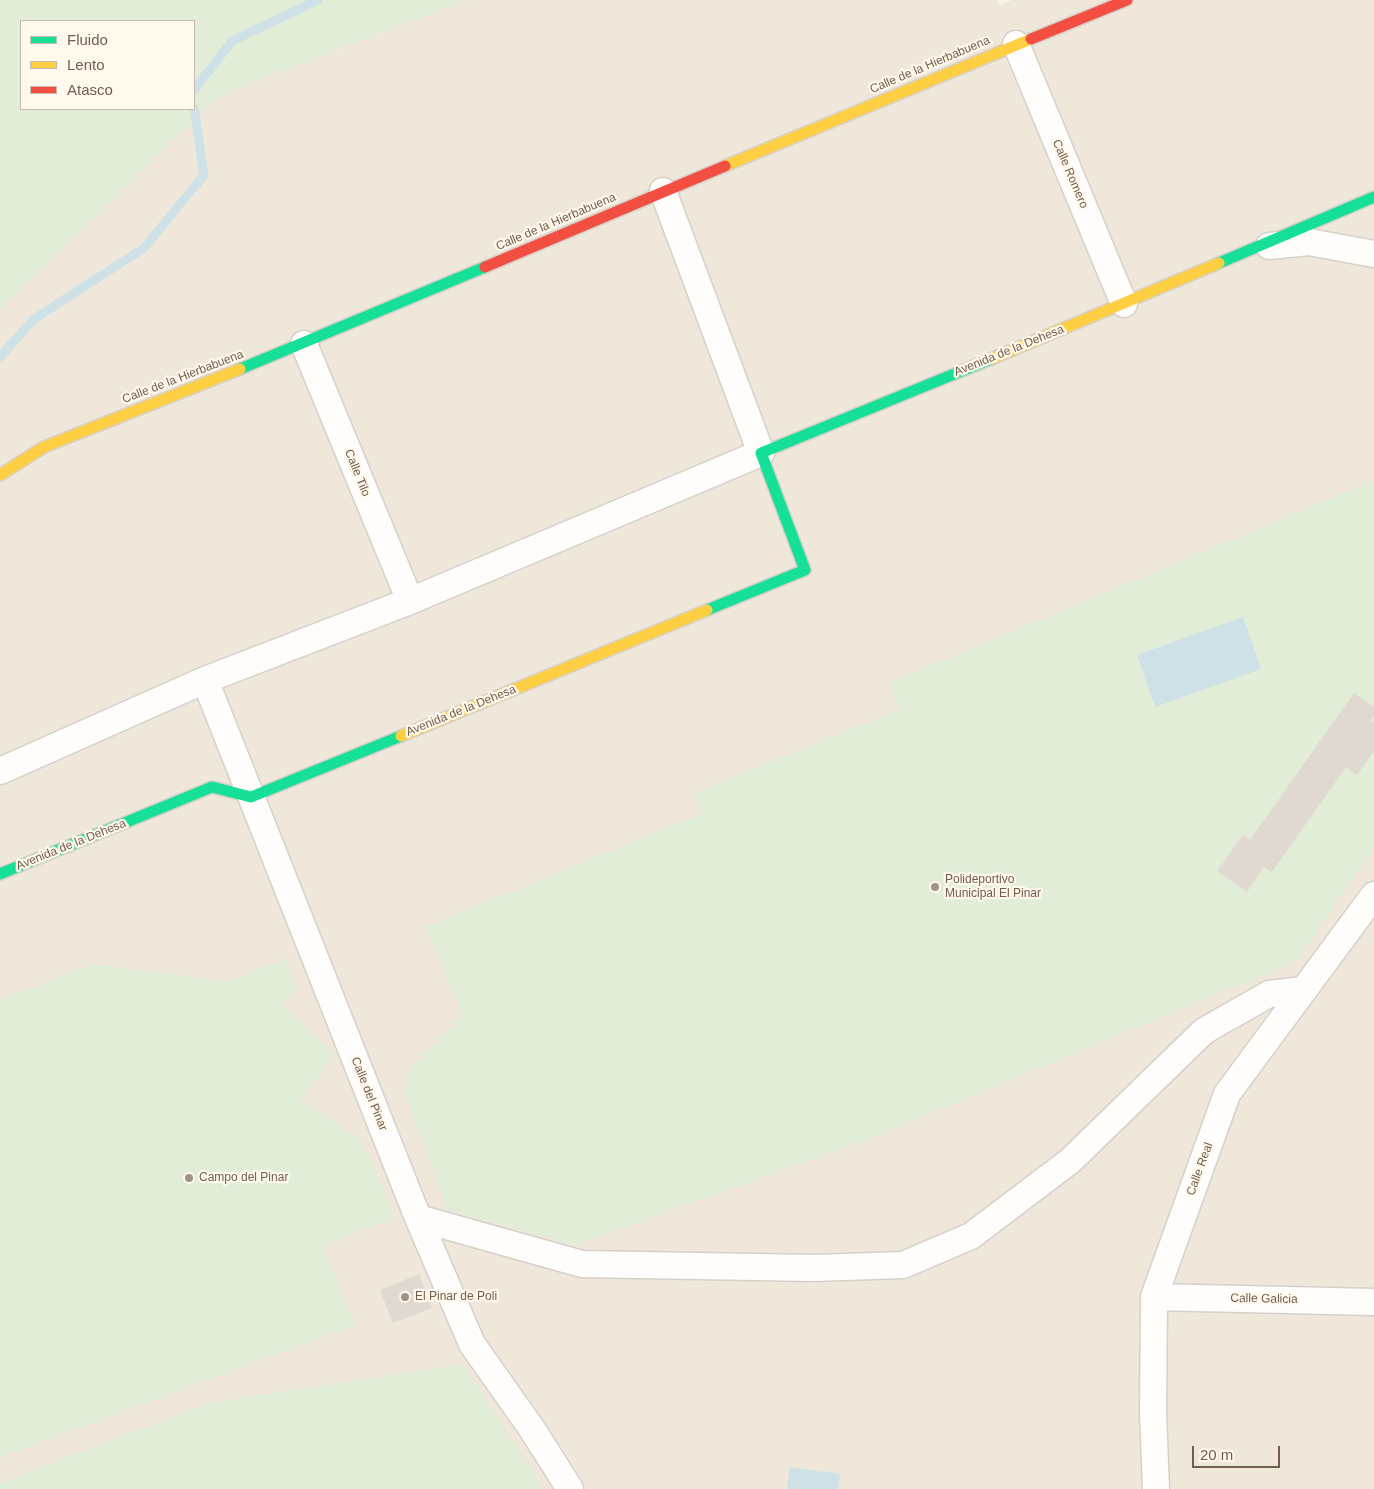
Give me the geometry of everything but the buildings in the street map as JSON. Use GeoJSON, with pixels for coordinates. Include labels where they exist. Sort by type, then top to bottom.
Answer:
{"type":"FeatureCollection","features":[{"type":"Feature","properties":{"kind":"street","name":"Calle de la Hierbabuena"},"geometry":{"type":"LineString","coordinates":[[0,475],[44,447],[304,344],[663,191],[1016,44],[1127,0]]}},
{"type":"Feature","properties":{"kind":"street","name":"Calle Romero"},"geometry":{"type":"LineString","coordinates":[[1016,44],[1124,304]]}},
{"type":"Feature","properties":{"kind":"street"},"geometry":{"type":"LineString","coordinates":[[663,191],[761,453]]}},
{"type":"Feature","properties":{"kind":"street","name":"Avenida de la Dehesa"},"geometry":{"type":"LineString","coordinates":[[0,771],[205,680],[410,601],[761,453],[1124,304],[1374,197]]}},
{"type":"Feature","properties":{"kind":"street","name":"Avenida de la Dehesa"},"geometry":{"type":"LineString","coordinates":[[1255,248],[1309,242],[1374,254]]}},
{"type":"Feature","properties":{"kind":"street","name":"Calle Tilo"},"geometry":{"type":"LineString","coordinates":[[304,344],[410,601]]}},
{"type":"Feature","properties":{"kind":"street","name":"Avenida de la Dehesa"},"geometry":{"type":"LineString","coordinates":[[0,874],[212,787],[250,797],[805,570],[761,453]]}},
{"type":"Feature","properties":{"kind":"street","name":"Calle del Pinar"},"geometry":{"type":"LineString","coordinates":[[205,680],[418,1218],[472,1344],[532,1429],[570,1489]]}},
{"type":"Feature","properties":{"kind":"street","name":"Calle Real"},"geometry":{"type":"LineString","coordinates":[[1156,1489],[1153,1412],[1154,1297],[1227,1094],[1374,895]]}},
{"type":"Feature","properties":{"kind":"street"},"geometry":{"type":"LineString","coordinates":[[418,1218],[582,1264],[814,1268],[903,1265],[971,1236],[1070,1161],[1204,1031],[1269,994],[1304,990]]}},
{"type":"Feature","properties":{"kind":"street","name":"Calle Galicia"},"geometry":{"type":"LineString","coordinates":[[1154,1297],[1374,1302]]}},
{"type":"Feature","properties":{"kind":"shaded area"},"geometry":{"type":"Polygon","coordinates":[[[465,0],[998,0],[1000,5],[1012,0],[1374,0],[1374,1489],[0,1489],[0,309],[220,95],[465,0]]]}},
{"type":"Feature","properties":{"kind":"shaded area"},"geometry":{"type":"Polygon","coordinates":[[[1243,617],[1261,669],[1155,707],[1137,655],[1243,617]]]}},
{"type":"Feature","properties":{"kind":"shaded area"},"geometry":{"type":"Polygon","coordinates":[[[790,1467],[840,1474],[838,1489],[787,1489],[790,1467]]]}},
{"type":"Feature","properties":{"kind":"green space"},"geometry":{"type":"Polygon","coordinates":[[[0,0],[465,0],[220,95],[0,309],[0,0]]]}},
{"type":"Feature","properties":{"kind":"green space","name":"Polideportivo Municipal El Pinar"},"geometry":{"type":"Polygon","coordinates":[[[1374,480],[1374,847],[1297,961],[869,1139],[575,1245],[447,1210],[404,1090],[410,1069],[463,1016],[425,927],[703,813],[692,794],[900,709],[889,683],[1374,480]]]}},
{"type":"Feature","properties":{"kind":"green space","name":"Campo del Pinar"},"geometry":{"type":"Polygon","coordinates":[[[286,958],[297,988],[282,1004],[334,1055],[300,1101],[361,1138],[395,1218],[322,1246],[356,1325],[0,1457],[0,1000],[92,964],[227,982],[286,958]]]}},
{"type":"Feature","properties":{"kind":"green space"},"geometry":{"type":"Polygon","coordinates":[[[463,1364],[544,1489],[0,1489],[0,1483],[209,1403],[463,1364]]]}},
{"type":"Feature","properties":{"kind":"waterway"},"geometry":{"type":"LineString","coordinates":[[195,89],[232,41],[318,0]]}},
{"type":"Feature","properties":{"kind":"waterway"},"geometry":{"type":"LineString","coordinates":[[0,357],[34,319],[144,248],[204,175],[194,110]]}},
{"type":"Feature","properties":{"kind":"traffic: fast"},"geometry":{"type":"LineString","coordinates":[[1219,263],[1374,197]]}},
{"type":"Feature","properties":{"kind":"traffic: fast"},"geometry":{"type":"LineString","coordinates":[[240,369],[485,267]]}},
{"type":"Feature","properties":{"kind":"traffic: fast"},"geometry":{"type":"LineString","coordinates":[[707,610],[805,570],[761,453],[991,359]]}},
{"type":"Feature","properties":{"kind":"traffic: fast"},"geometry":{"type":"LineString","coordinates":[[0,874],[212,787],[251,797],[401,736]]}},
{"type":"Feature","properties":{"kind":"traffic: slow"},"geometry":{"type":"LineString","coordinates":[[725,166],[1031,39]]}},
{"type":"Feature","properties":{"kind":"traffic: slow"},"geometry":{"type":"LineString","coordinates":[[991,359],[1219,263]]}},
{"type":"Feature","properties":{"kind":"traffic: slow"},"geometry":{"type":"LineString","coordinates":[[0,475],[44,447],[240,369]]}},
{"type":"Feature","properties":{"kind":"traffic: slow"},"geometry":{"type":"LineString","coordinates":[[401,736],[707,610]]}},
{"type":"Feature","properties":{"kind":"traffic: jam"},"geometry":{"type":"LineString","coordinates":[[1031,39],[1127,0]]}},
{"type":"Feature","properties":{"kind":"traffic: jam"},"geometry":{"type":"LineString","coordinates":[[485,267],[725,166]]}},
{"type":"Feature","properties":{"kind":"place","name":"Polideportivo Municipal El Pinar"},"geometry":{"type":"Point","coordinates":[935,887]}},
{"type":"Feature","properties":{"kind":"place","name":"Campo del Pinar"},"geometry":{"type":"Point","coordinates":[189,1178]}},
{"type":"Feature","properties":{"kind":"place","name":"El Pinar de Poli"},"geometry":{"type":"Point","coordinates":[405,1297]}}]}
